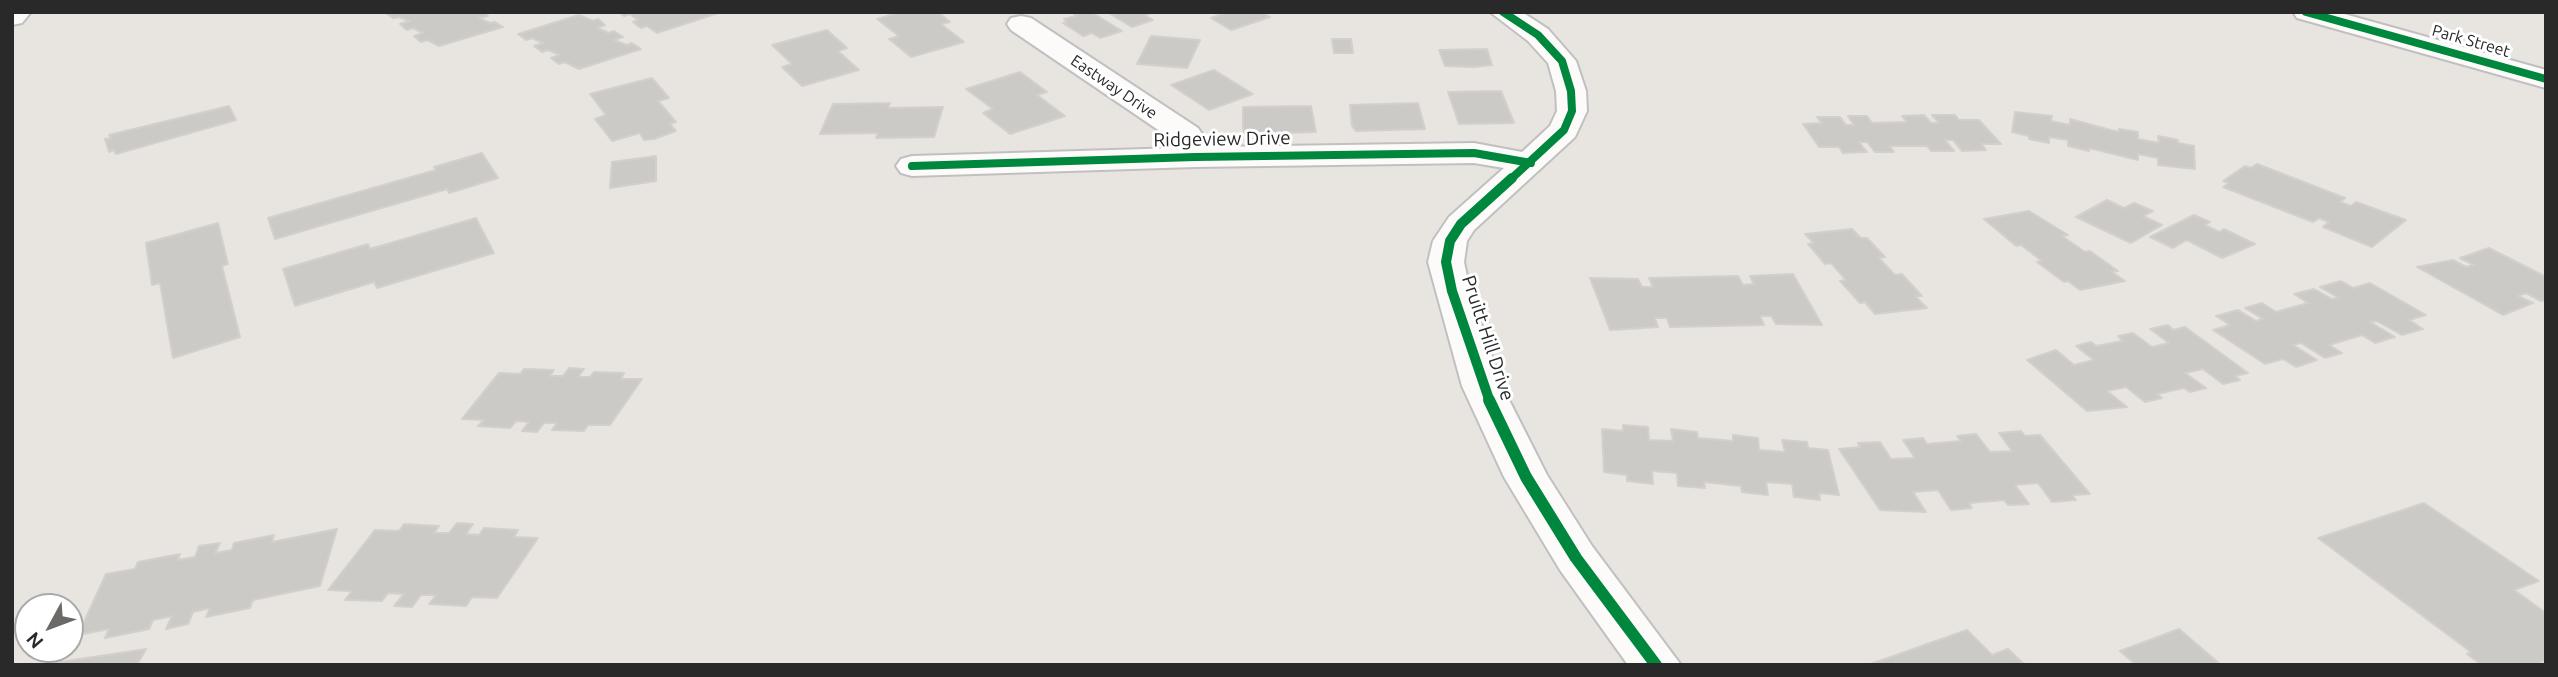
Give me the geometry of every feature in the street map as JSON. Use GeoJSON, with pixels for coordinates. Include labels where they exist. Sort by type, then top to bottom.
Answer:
{"type":"FeatureCollection","features":[{"type":"Feature","properties":{"kind":"street"},"geometry":{"type":"LineString","coordinates":[[12,17],[19,12]]}},
{"type":"Feature","properties":{"kind":"street","name":"Pruitt Hill Drive"},"geometry":{"type":"LineString","coordinates":[[1503,12],[1530,29],[1551,47],[1562,61],[1571,91],[1572,111],[1564,130],[1531,163],[1461,224],[1450,241],[1446,262],[1452,291],[1482,386],[1526,477],[1576,558],[1656,665]]}},
{"type":"Feature","properties":{"kind":"street","name":"Park Street"},"geometry":{"type":"LineString","coordinates":[[2306,12],[2546,79]]}},
{"type":"Feature","properties":{"kind":"street","name":"Eastway Drive"},"geometry":{"type":"LineString","coordinates":[[1021,24],[1187,135],[1195,143],[1195,157]]}},
{"type":"Feature","properties":{"kind":"street","name":"Ridgeview Drive"},"geometry":{"type":"LineString","coordinates":[[912,166],[1195,157],[1474,153],[1531,163]]}},
{"type":"Feature","properties":{"kind":"building"},"geometry":{"type":"Polygon","coordinates":[[[483,12],[488,16],[479,18],[503,27],[439,46],[427,40],[421,42],[414,36],[423,33],[413,28],[407,30],[400,24],[410,21],[393,18],[386,13],[483,12]]]}},
{"type":"Feature","properties":{"kind":"building"},"geometry":{"type":"Polygon","coordinates":[[[618,12],[718,13],[657,33],[647,26],[641,28],[633,22],[638,20],[630,14],[624,16],[618,12]]]}},
{"type":"Feature","properties":{"kind":"building"},"geometry":{"type":"Polygon","coordinates":[[[901,12],[938,12],[950,22],[941,24],[964,42],[911,57],[889,39],[899,36],[877,19],[901,12]]]}},
{"type":"Feature","properties":{"kind":"building"},"geometry":{"type":"Polygon","coordinates":[[[1091,12],[1122,31],[1100,38],[1092,33],[1083,36],[1063,23],[1067,22],[1064,19],[1076,16],[1074,14],[1091,12]]]}},
{"type":"Feature","properties":{"kind":"building"},"geometry":{"type":"Polygon","coordinates":[[[1107,12],[1153,12],[1145,15],[1153,20],[1132,27],[1107,12]]]}},
{"type":"Feature","properties":{"kind":"building"},"geometry":{"type":"Polygon","coordinates":[[[1229,12],[1261,12],[1270,17],[1231,30],[1211,18],[1229,12]]]}},
{"type":"Feature","properties":{"kind":"building"},"geometry":{"type":"Polygon","coordinates":[[[579,15],[593,21],[598,19],[605,25],[597,28],[609,33],[614,31],[623,37],[614,40],[627,45],[632,43],[641,49],[579,69],[565,62],[559,64],[551,58],[560,55],[548,50],[542,52],[534,46],[543,43],[532,38],[526,40],[518,34],[579,15]]]}},
{"type":"Feature","properties":{"kind":"building"},"geometry":{"type":"Polygon","coordinates":[[[827,30],[847,48],[838,51],[859,70],[802,86],[782,67],[792,64],[772,45],[827,30]]]}},
{"type":"Feature","properties":{"kind":"building"},"geometry":{"type":"Polygon","coordinates":[[[1151,36],[1200,40],[1187,68],[1137,64],[1151,36]]]}},
{"type":"Feature","properties":{"kind":"building"},"geometry":{"type":"Polygon","coordinates":[[[1332,39],[1351,39],[1353,53],[1334,53],[1332,39]]]}},
{"type":"Feature","properties":{"kind":"building"},"geometry":{"type":"Polygon","coordinates":[[[1487,49],[1492,65],[1474,67],[1445,66],[1439,50],[1487,49]]]}},
{"type":"Feature","properties":{"kind":"building"},"geometry":{"type":"Polygon","coordinates":[[[1214,70],[1253,94],[1209,110],[1171,85],[1214,70]]]}},
{"type":"Feature","properties":{"kind":"building"},"geometry":{"type":"Polygon","coordinates":[[[1020,72],[1047,92],[1037,95],[1065,116],[1010,134],[983,113],[993,109],[966,89],[1020,72]]]}},
{"type":"Feature","properties":{"kind":"building"},"geometry":{"type":"Polygon","coordinates":[[[652,78],[669,98],[658,101],[676,122],[670,124],[676,131],[654,139],[644,140],[640,133],[612,141],[595,119],[606,115],[590,94],[652,78]]]}},
{"type":"Feature","properties":{"kind":"building"},"geometry":{"type":"Polygon","coordinates":[[[1501,91],[1514,123],[1459,124],[1448,92],[1501,91]]]}},
{"type":"Feature","properties":{"kind":"building"},"geometry":{"type":"Polygon","coordinates":[[[890,103],[888,108],[943,107],[934,137],[876,138],[878,133],[820,134],[833,104],[890,103]]]}},
{"type":"Feature","properties":{"kind":"building"},"geometry":{"type":"Polygon","coordinates":[[[1418,103],[1425,129],[1356,131],[1352,126],[1350,105],[1418,103]]]}},
{"type":"Feature","properties":{"kind":"building"},"geometry":{"type":"Polygon","coordinates":[[[229,106],[236,120],[116,154],[114,150],[109,152],[105,139],[111,138],[109,135],[229,106]]]}},
{"type":"Feature","properties":{"kind":"building"},"geometry":{"type":"Polygon","coordinates":[[[1311,106],[1316,132],[1245,134],[1243,129],[1243,107],[1311,106]]]}},
{"type":"Feature","properties":{"kind":"building"},"geometry":{"type":"Polygon","coordinates":[[[2015,112],[2052,116],[2051,121],[2070,125],[2070,119],[2118,132],[2119,129],[2138,132],[2138,139],[2159,143],[2158,136],[2178,140],[2178,143],[2194,146],[2195,169],[2158,165],[2158,158],[2138,154],[2138,160],[2089,148],[2089,151],[2068,146],[2068,140],[2049,137],[2049,143],[2029,139],[2029,136],[2012,132],[2015,112]]]}},
{"type":"Feature","properties":{"kind":"building"},"geometry":{"type":"Polygon","coordinates":[[[1924,115],[1931,123],[1939,123],[1932,115],[1955,115],[1959,120],[1979,120],[2001,144],[1981,144],[1986,150],[1962,151],[1953,140],[1945,140],[1954,151],[1931,151],[1927,146],[1890,146],[1894,152],[1875,152],[1867,142],[1859,142],[1867,152],[1843,153],[1839,147],[1819,147],[1803,124],[1822,123],[1817,117],[1840,117],[1846,125],[1854,125],[1848,116],[1867,116],[1872,123],[1907,122],[1902,116],[1924,115]]]}},
{"type":"Feature","properties":{"kind":"building"},"geometry":{"type":"Polygon","coordinates":[[[482,153],[498,178],[449,193],[447,189],[275,239],[268,218],[436,170],[434,167],[482,153]]]}},
{"type":"Feature","properties":{"kind":"building"},"geometry":{"type":"Polygon","coordinates":[[[656,156],[656,181],[610,188],[612,162],[656,156]]]}},
{"type":"Feature","properties":{"kind":"building"},"geometry":{"type":"Polygon","coordinates":[[[2257,164],[2345,198],[2340,202],[2351,206],[2356,202],[2406,220],[2372,247],[2323,227],[2329,222],[2319,218],[2313,222],[2223,187],[2229,183],[2223,181],[2245,166],[2251,168],[2257,164]]]}},
{"type":"Feature","properties":{"kind":"building"},"geometry":{"type":"Polygon","coordinates":[[[2107,200],[2124,208],[2134,203],[2153,211],[2143,216],[2162,225],[2131,243],[2076,217],[2107,200]]]}},
{"type":"Feature","properties":{"kind":"building"},"geometry":{"type":"Polygon","coordinates":[[[2029,211],[2068,235],[2062,236],[2085,252],[2090,251],[2118,271],[2112,272],[2125,281],[2080,290],[2068,281],[2064,282],[2037,262],[2042,261],[2021,245],[2016,246],[1984,219],[2029,211]]]}},
{"type":"Feature","properties":{"kind":"building"},"geometry":{"type":"Polygon","coordinates":[[[2194,215],[2210,222],[2205,225],[2219,232],[2224,229],[2255,244],[2222,258],[2187,240],[2173,248],[2150,237],[2194,215]]]}},
{"type":"Feature","properties":{"kind":"building"},"geometry":{"type":"Polygon","coordinates":[[[476,218],[494,253],[377,288],[374,282],[295,306],[283,269],[368,244],[370,249],[476,218]]]}},
{"type":"Feature","properties":{"kind":"building"},"geometry":{"type":"Polygon","coordinates":[[[218,223],[228,264],[222,266],[240,337],[173,358],[160,283],[152,285],[146,243],[218,223]]]}},
{"type":"Feature","properties":{"kind":"building"},"geometry":{"type":"Polygon","coordinates":[[[1852,229],[1861,238],[1867,238],[1885,257],[1879,258],[1895,275],[1902,274],[1922,296],[1915,296],[1927,308],[1875,314],[1865,302],[1860,303],[1840,281],[1846,280],[1831,263],[1825,264],[1808,244],[1814,243],[1805,234],[1852,229]]]}},
{"type":"Feature","properties":{"kind":"building"},"geometry":{"type":"Polygon","coordinates":[[[2489,248],[2546,277],[2546,300],[2541,301],[2526,293],[2518,296],[2533,303],[2503,315],[2417,267],[2453,260],[2466,267],[2474,265],[2460,258],[2489,248]]]}},
{"type":"Feature","properties":{"kind":"building"},"geometry":{"type":"Polygon","coordinates":[[[1793,274],[1822,325],[1776,324],[1771,316],[1760,316],[1764,325],[1670,327],[1667,318],[1655,318],[1658,327],[1610,330],[1590,278],[1638,279],[1642,287],[1653,287],[1649,278],[1738,276],[1743,285],[1754,284],[1750,276],[1793,274]]]}},
{"type":"Feature","properties":{"kind":"building"},"geometry":{"type":"Polygon","coordinates":[[[2341,281],[2353,288],[2370,283],[2426,315],[2409,320],[2423,329],[2402,335],[2377,321],[2370,322],[2395,337],[2375,343],[2362,335],[2329,345],[2342,353],[2325,358],[2301,343],[2293,345],[2317,360],[2296,367],[2283,359],[2265,364],[2213,330],[2230,325],[2216,316],[2238,310],[2256,321],[2263,319],[2245,308],[2262,303],[2276,312],[2308,303],[2294,294],[2314,289],[2332,299],[2339,298],[2320,287],[2341,281]]]}},
{"type":"Feature","properties":{"kind":"building"},"geometry":{"type":"Polygon","coordinates":[[[2168,325],[2173,330],[2185,327],[2248,373],[2235,376],[2240,380],[2223,384],[2203,369],[2185,373],[2206,388],[2190,392],[2184,388],[2157,394],[2162,398],[2145,402],[2126,387],[2107,391],[2127,407],[2087,411],[2027,360],[2056,350],[2074,365],[2094,360],[2076,346],[2091,342],[2096,346],[2123,341],[2118,336],[2133,333],[2152,347],[2169,343],[2150,329],[2168,325]]]}},
{"type":"Feature","properties":{"kind":"building"},"geometry":{"type":"Polygon","coordinates":[[[569,368],[584,369],[578,377],[590,377],[594,372],[624,373],[621,379],[642,379],[610,425],[588,425],[584,431],[552,430],[557,423],[544,423],[537,432],[522,431],[529,422],[516,421],[510,428],[478,426],[484,420],[462,419],[499,373],[520,374],[524,369],[554,370],[550,376],[563,376],[569,368]]]}},
{"type":"Feature","properties":{"kind":"building"},"geometry":{"type":"Polygon","coordinates":[[[1623,425],[1648,427],[1649,440],[1673,441],[1671,429],[1697,432],[1698,438],[1733,441],[1733,435],[1758,438],[1759,450],[1785,452],[1782,440],[1807,442],[1808,448],[1828,450],[1839,495],[1819,493],[1820,500],[1794,497],[1792,484],[1766,482],[1768,495],[1742,492],[1741,486],[1704,482],[1705,488],[1678,486],[1677,473],[1652,471],[1653,484],[1627,481],[1627,475],[1604,472],[1602,429],[1623,431],[1623,425]]]}},
{"type":"Feature","properties":{"kind":"building"},"geometry":{"type":"Polygon","coordinates":[[[2021,431],[2025,436],[2040,435],[2090,494],[2072,495],[2076,500],[2052,502],[2038,483],[2015,485],[2029,504],[2008,505],[2004,500],[1969,503],[1972,508],[1951,510],[1938,490],[1913,492],[1926,512],[1880,510],[1839,449],[1860,447],[1858,443],[1880,442],[1891,459],[1915,458],[1903,440],[1923,438],[1927,444],[1961,441],[1957,436],[1976,434],[1990,452],[2012,451],[1999,433],[2021,431]]]}},
{"type":"Feature","properties":{"kind":"building"},"geometry":{"type":"Polygon","coordinates":[[[2424,503],[2539,581],[2514,590],[2546,613],[2546,660],[2533,665],[2482,665],[2467,654],[2471,652],[2318,538],[2424,503]]]}},
{"type":"Feature","properties":{"kind":"building"},"geometry":{"type":"Polygon","coordinates":[[[457,523],[473,524],[466,534],[479,535],[484,528],[518,530],[514,537],[538,538],[497,598],[472,597],[466,606],[429,604],[436,595],[421,595],[412,607],[394,606],[404,594],[388,593],[382,601],[345,600],[352,591],[328,590],[375,530],[399,531],[404,524],[439,526],[434,533],[449,533],[457,523]]]}},
{"type":"Feature","properties":{"kind":"building"},"geometry":{"type":"Polygon","coordinates":[[[337,529],[320,586],[253,600],[250,608],[206,617],[210,608],[193,612],[188,624],[166,629],[172,616],[153,620],[149,629],[105,638],[109,629],[84,634],[84,622],[106,574],[135,569],[138,562],[180,554],[178,560],[195,557],[199,546],[220,543],[215,553],[232,550],[234,543],[274,535],[272,542],[337,529]]]}},
{"type":"Feature","properties":{"kind":"building"},"geometry":{"type":"Polygon","coordinates":[[[2179,629],[2221,665],[2136,665],[2120,651],[2179,629]]]}},
{"type":"Feature","properties":{"kind":"building"},"geometry":{"type":"Polygon","coordinates":[[[1967,630],[1992,655],[2008,649],[2025,665],[1868,665],[1967,630]]]}},
{"type":"Feature","properties":{"kind":"building"},"geometry":{"type":"Polygon","coordinates":[[[146,649],[137,665],[41,665],[84,663],[84,658],[146,649]]]}},
{"type":"Feature","properties":{"kind":"cycle path"},"geometry":{"type":"LineString","coordinates":[[1503,12],[1538,35],[1562,61],[1571,91],[1572,111],[1564,130],[1461,224],[1450,241],[1446,262],[1452,291],[1482,386],[1526,477],[1576,558],[1656,665]]}},
{"type":"Feature","properties":{"kind":"cycle path"},"geometry":{"type":"LineString","coordinates":[[2306,12],[2546,79]]}},
{"type":"Feature","properties":{"kind":"cycle path"},"geometry":{"type":"LineString","coordinates":[[912,166],[1195,157],[1474,153],[1531,163]]}}]}
